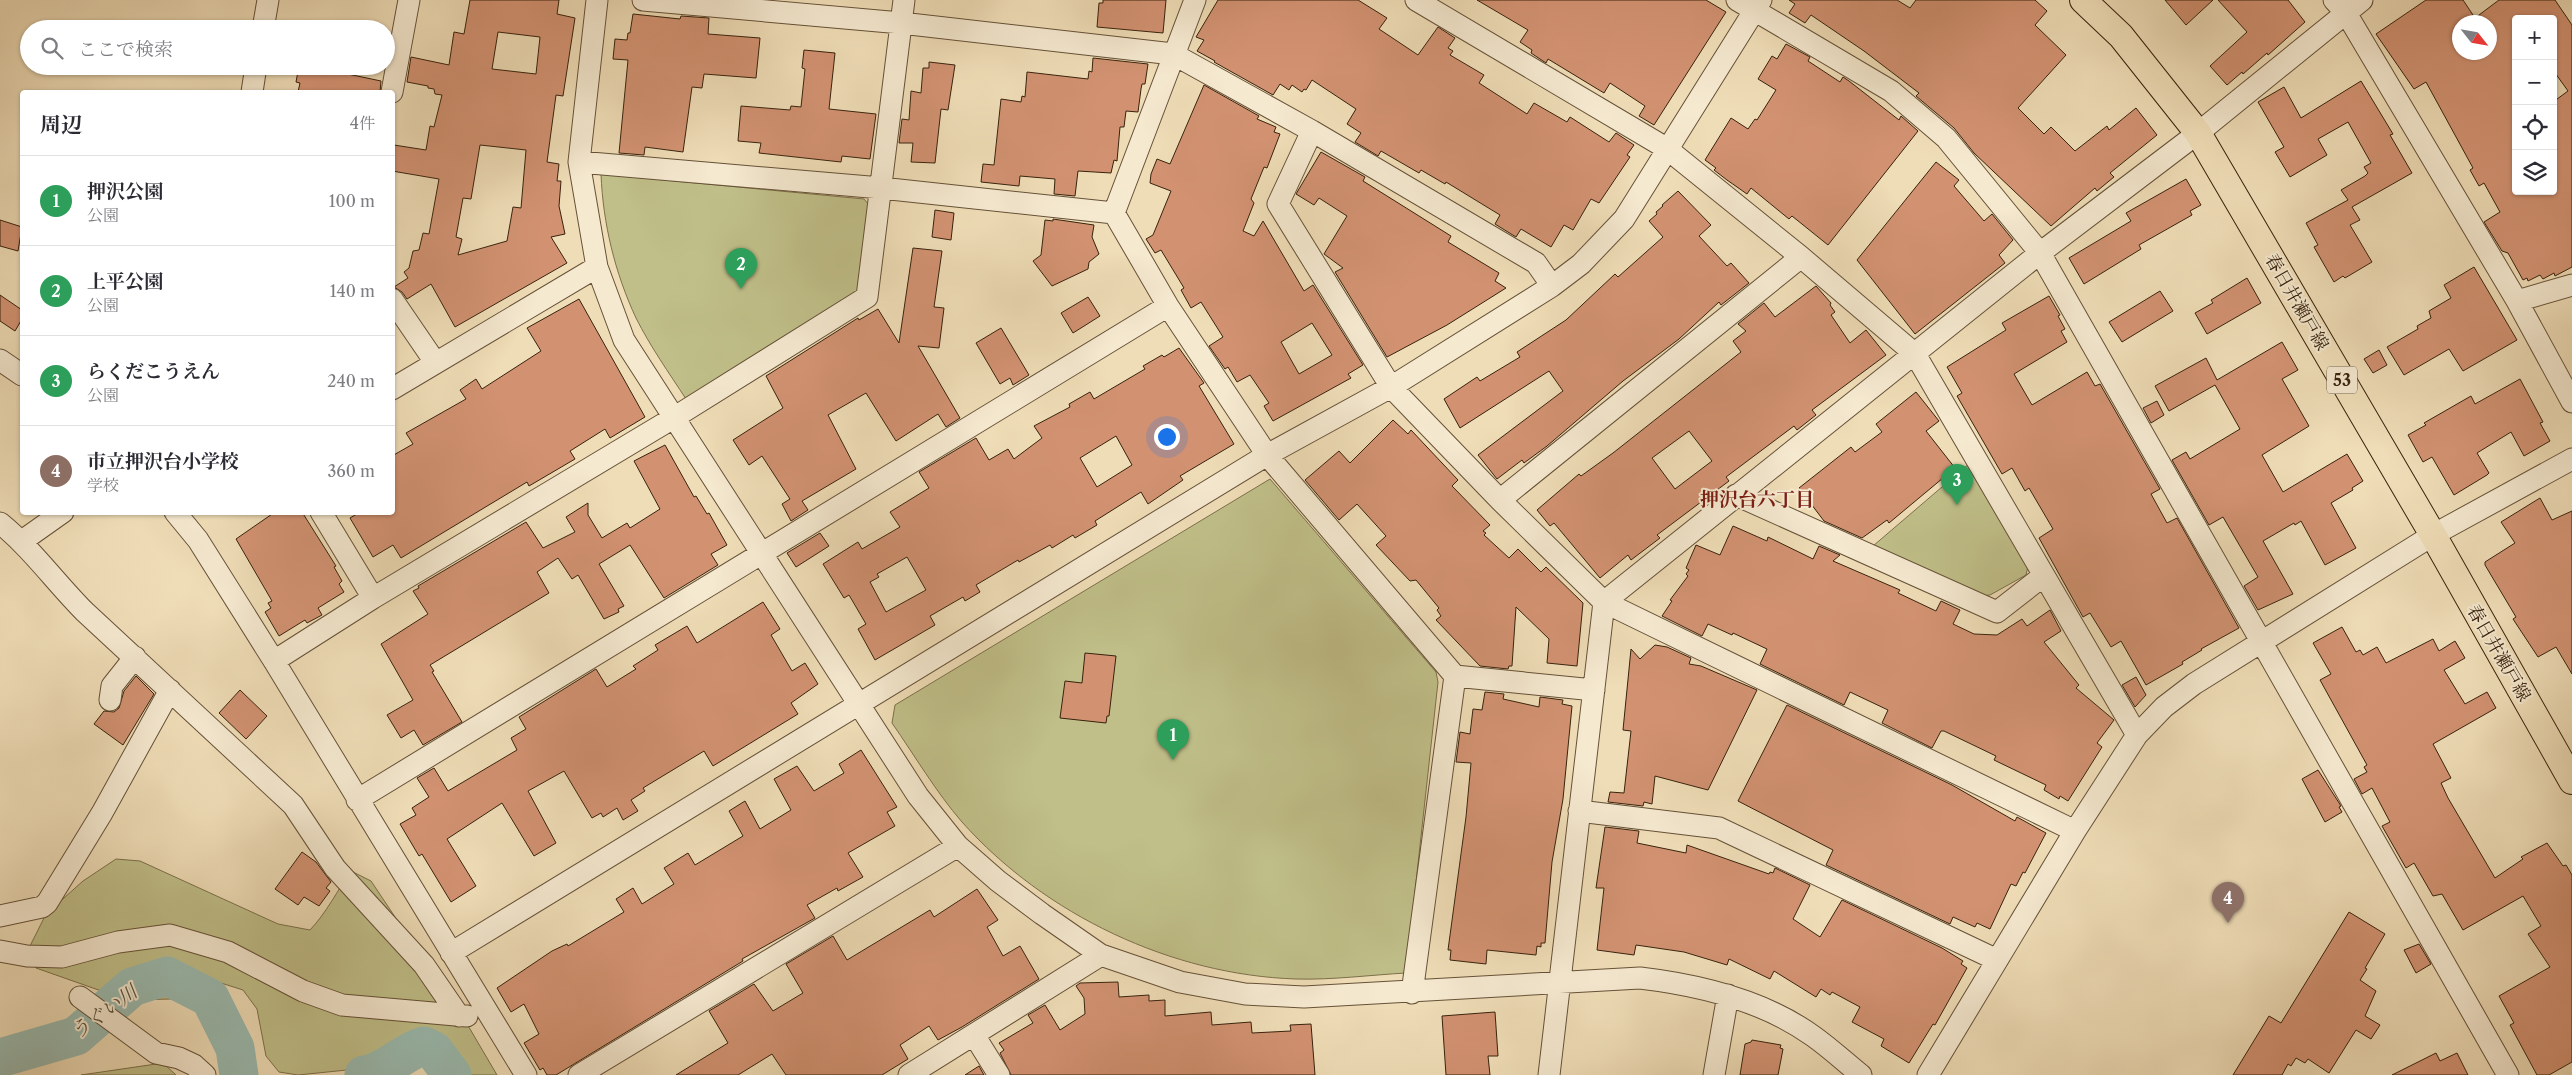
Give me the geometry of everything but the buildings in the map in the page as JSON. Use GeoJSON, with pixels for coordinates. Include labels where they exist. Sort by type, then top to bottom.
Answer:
{"type":"FeatureCollection","features":[{"type":"Feature","properties":{"kind":"main road","name":"春日井瀬戸線"},"geometry":{"type":"LineString","coordinates":[[2083,0],[2121,36],[2198,133],[2433,536],[2572,780]]}},
{"type":"Feature","properties":{"kind":"street"},"geometry":{"type":"LineString","coordinates":[[265,20],[268,0]]}},
{"type":"Feature","properties":{"kind":"street"},"geometry":{"type":"LineString","coordinates":[[392,90],[409,0]]}},
{"type":"Feature","properties":{"kind":"street"},"geometry":{"type":"LineString","coordinates":[[596,0],[579,162],[597,267],[624,340],[763,552],[857,705],[918,796],[958,846],[998,881],[1101,955],[1180,982],[1245,994],[1304,997],[1412,993],[1640,978],[1683,983],[1728,995],[1781,1017],[1804,1031],[1861,1075]]}},
{"type":"Feature","properties":{"kind":"street"},"geometry":{"type":"LineString","coordinates":[[643,0],[901,23],[1173,54],[1312,132],[1536,263],[1552,286]]}},
{"type":"Feature","properties":{"kind":"street"},"geometry":{"type":"LineString","coordinates":[[274,661],[373,598],[675,416],[867,296],[904,0]]}},
{"type":"Feature","properties":{"kind":"street"},"geometry":{"type":"LineString","coordinates":[[1114,213],[1195,0]]}},
{"type":"Feature","properties":{"kind":"street"},"geometry":{"type":"LineString","coordinates":[[1416,0],[1666,148],[1801,256],[1915,354],[2137,735]]}},
{"type":"Feature","properties":{"kind":"street"},"geometry":{"type":"LineString","coordinates":[[451,953],[1267,455],[1391,387],[1552,286],[1581,264],[1624,219],[1751,3],[1891,91],[1946,138],[2040,253],[2508,1075]]}},
{"type":"Feature","properties":{"kind":"street"},"geometry":{"type":"LineString","coordinates":[[1550,1075],[1604,602],[2040,253],[2198,133],[2347,4],[2517,301],[2572,402]]}},
{"type":"Feature","properties":{"kind":"street"},"geometry":{"type":"LineString","coordinates":[[252,90],[255,75]]}},
{"type":"Feature","properties":{"kind":"street"},"geometry":{"type":"LineString","coordinates":[[1312,132],[1278,204],[1391,387],[1500,500],[1604,602],[2075,831]]}},
{"type":"Feature","properties":{"kind":"street"},"geometry":{"type":"LineString","coordinates":[[579,162],[881,188],[1114,213]]}},
{"type":"Feature","properties":{"kind":"street"},"geometry":{"type":"LineString","coordinates":[[1114,213],[1168,306],[1267,455],[1456,676],[1594,690]]}},
{"type":"Feature","properties":{"kind":"street"},"geometry":{"type":"LineString","coordinates":[[1500,500],[1801,256]]}},
{"type":"Feature","properties":{"kind":"street"},"geometry":{"type":"LineString","coordinates":[[395,387],[597,267]]}},
{"type":"Feature","properties":{"kind":"street"},"geometry":{"type":"LineString","coordinates":[[2517,301],[2572,285]]}},
{"type":"Feature","properties":{"kind":"street"},"geometry":{"type":"LineString","coordinates":[[395,303],[435,362]]}},
{"type":"Feature","properties":{"kind":"street"},"geometry":{"type":"LineString","coordinates":[[357,800],[1168,306]]}},
{"type":"Feature","properties":{"kind":"street"},"geometry":{"type":"LineString","coordinates":[[1928,1075],[2075,831],[2137,735],[2164,707],[2194,684],[2262,640],[2433,536],[2572,459]]}},
{"type":"Feature","properties":{"kind":"street"},"geometry":{"type":"LineString","coordinates":[[1736,495],[1997,612],[2043,576]]}},
{"type":"Feature","properties":{"kind":"street"},"geometry":{"type":"LineString","coordinates":[[22,541],[59,515]]}},
{"type":"Feature","properties":{"kind":"street"},"geometry":{"type":"LineString","coordinates":[[177,515],[198,540],[274,661],[490,1019],[526,1075]]}},
{"type":"Feature","properties":{"kind":"street"},"geometry":{"type":"LineString","coordinates":[[323,515],[373,598]]}},
{"type":"Feature","properties":{"kind":"street"},"geometry":{"type":"LineString","coordinates":[[0,523],[22,541],[62,589],[293,805],[335,868],[424,965],[458,1016]]}},
{"type":"Feature","properties":{"kind":"street"},"geometry":{"type":"LineString","coordinates":[[110,700],[112,686],[134,657]]}},
{"type":"Feature","properties":{"kind":"street"},"geometry":{"type":"LineString","coordinates":[[1412,993],[1456,676]]}},
{"type":"Feature","properties":{"kind":"street"},"geometry":{"type":"LineString","coordinates":[[0,916],[42,907],[47,902],[102,813],[170,690]]}},
{"type":"Feature","properties":{"kind":"street"},"geometry":{"type":"LineString","coordinates":[[1580,811],[1718,828],[1997,960]]}},
{"type":"Feature","properties":{"kind":"street"},"geometry":{"type":"LineString","coordinates":[[579,1075],[958,846]]}},
{"type":"Feature","properties":{"kind":"street"},"geometry":{"type":"LineString","coordinates":[[0,950],[27,956],[62,957],[118,942],[170,934],[228,952],[303,990],[342,1005],[490,1019]]}},
{"type":"Feature","properties":{"kind":"street"},"geometry":{"type":"LineString","coordinates":[[909,1075],[1101,955]]}},
{"type":"Feature","properties":{"kind":"street"},"geometry":{"type":"LineString","coordinates":[[1714,1075],[1728,995]]}},
{"type":"Feature","properties":{"kind":"street"},"geometry":{"type":"LineString","coordinates":[[80,997],[156,1053],[187,1062],[204,1075]]}},
{"type":"Feature","properties":{"kind":"street"},"geometry":{"type":"LineString","coordinates":[[974,1035],[999,1075]]}},
{"type":"Feature","properties":{"kind":"shaded area"},"geometry":{"type":"Polygon","coordinates":[[[601,174],[864,199],[869,205],[858,293],[686,399],[641,328],[622,284],[607,230],[601,174]]]}},
{"type":"Feature","properties":{"kind":"shaded area"},"geometry":{"type":"Polygon","coordinates":[[[1970,463],[2028,566],[2026,575],[1990,595],[1981,596],[1873,546],[1970,463]]]}},
{"type":"Feature","properties":{"kind":"shaded area"},"geometry":{"type":"Polygon","coordinates":[[[1270,479],[1436,672],[1438,682],[1406,973],[1310,979],[1249,975],[1203,966],[1158,952],[1114,934],[1071,911],[1032,885],[995,855],[952,810],[892,723],[895,705],[1270,479]]]}},
{"type":"Feature","properties":{"kind":"shaded area"},"geometry":{"type":"Polygon","coordinates":[[[116,859],[140,861],[278,924],[310,930],[327,909],[351,871],[371,881],[470,1029],[497,1075],[450,1075],[425,1062],[298,1075],[279,1072],[266,1056],[257,1009],[243,990],[221,983],[171,999],[127,1000],[36,968],[30,946],[46,914],[83,881],[116,859]]]}},
{"type":"Feature","properties":{"kind":"shaded area"},"geometry":{"type":"Polygon","coordinates":[[[163,1063],[176,1075],[81,1075],[163,1063]]]}},
{"type":"Feature","properties":{"kind":"waterway","name":"うぐい川"},"geometry":{"type":"LineString","coordinates":[[0,1058],[76,1036],[132,987],[167,976],[210,998],[235,1048],[239,1075]]}},
{"type":"Feature","properties":{"kind":"waterway"},"geometry":{"type":"LineString","coordinates":[[364,1075],[380,1070],[424,1046],[434,1051],[452,1075]]}},
{"type":"Feature","properties":{"kind":"place","name":"上平公園"},"geometry":{"type":"Point","coordinates":[741,289]}},
{"type":"Feature","properties":{"kind":"place","name":"らくだこうえん"},"geometry":{"type":"Point","coordinates":[1957,505]}},
{"type":"Feature","properties":{"kind":"place","name":"押沢公園"},"geometry":{"type":"Point","coordinates":[1173,760]}},
{"type":"Feature","properties":{"kind":"place","name":"市立押沢台小学校"},"geometry":{"type":"Point","coordinates":[2228,923]}},
{"type":"Feature","properties":{"kind":"district","name":"押沢台六丁目"},"geometry":{"type":"Point","coordinates":[1757,499]}}]}
